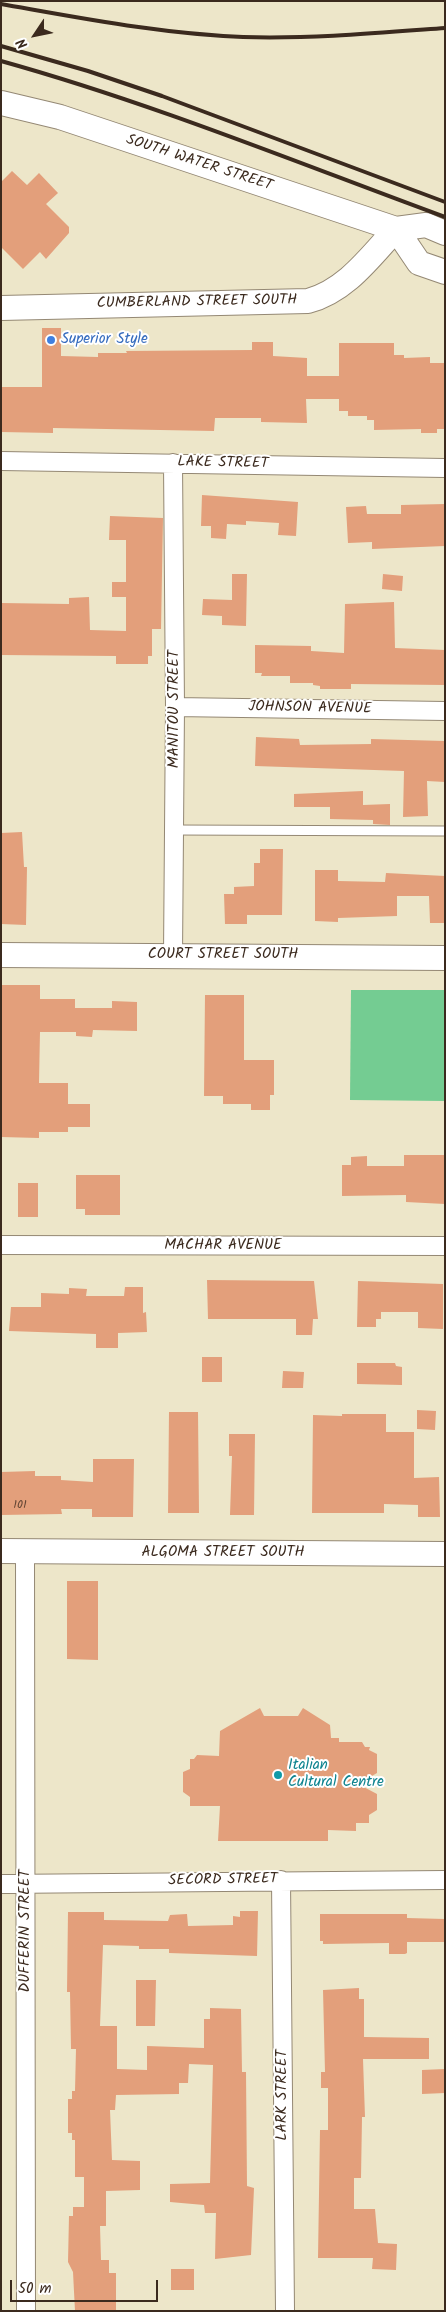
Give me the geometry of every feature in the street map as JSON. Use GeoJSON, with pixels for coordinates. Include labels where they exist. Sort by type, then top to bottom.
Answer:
{"type":"FeatureCollection","features":[{"type":"Feature","properties":{"kind":"street","name":"SOUTH WATER STREET"},"geometry":{"type":"LineString","coordinates":[[1,103],[60,117],[396,229],[426,225],[445,232]]}},
{"type":"Feature","properties":{"kind":"street"},"geometry":{"type":"LineString","coordinates":[[396,229],[419,263],[445,272]]}},
{"type":"Feature","properties":{"kind":"street","name":"CUMBERLAND STREET SOUTH"},"geometry":{"type":"LineString","coordinates":[[1,308],[308,301],[322,297],[356,273],[396,229]]}},
{"type":"Feature","properties":{"kind":"street","name":"LAKE STREET"},"geometry":{"type":"LineString","coordinates":[[1,461],[445,468]]}},
{"type":"Feature","properties":{"kind":"street","name":"MANITOU STREET"},"geometry":{"type":"LineString","coordinates":[[173,463],[175,707],[173,955]]}},
{"type":"Feature","properties":{"kind":"street","name":"JOHNSON AVENUE"},"geometry":{"type":"LineString","coordinates":[[175,707],[445,711]]}},
{"type":"Feature","properties":{"kind":"street","name":"COURT STREET SOUTH"},"geometry":{"type":"LineString","coordinates":[[1,955],[445,958]]}},
{"type":"Feature","properties":{"kind":"street","name":"MACHAR AVENUE"},"geometry":{"type":"LineString","coordinates":[[1,1245],[445,1246]]}},
{"type":"Feature","properties":{"kind":"street","name":"ALGOMA STREET SOUTH"},"geometry":{"type":"LineString","coordinates":[[1,1551],[445,1554]]}},
{"type":"Feature","properties":{"kind":"street","name":"DUFFERIN STREET"},"geometry":{"type":"LineString","coordinates":[[25,1552],[26,2311]]}},
{"type":"Feature","properties":{"kind":"street","name":"LARK STREET"},"geometry":{"type":"LineString","coordinates":[[281,1880],[285,2311]]}},
{"type":"Feature","properties":{"kind":"street","name":"SECORD STREET"},"geometry":{"type":"LineString","coordinates":[[1,1884],[445,1880]]}},
{"type":"Feature","properties":{"kind":"lane"},"geometry":{"type":"LineString","coordinates":[[174,830],[445,831]]}},
{"type":"Feature","properties":{"kind":"green space"},"geometry":{"type":"Polygon","coordinates":[[[351,990],[445,990],[445,1101],[350,1100],[351,990]]]}},
{"type":"Feature","properties":{"kind":"building"},"geometry":{"type":"Polygon","coordinates":[[[12,171],[27,185],[39,173],[58,193],[46,204],[69,227],[69,233],[46,259],[40,252],[23,269],[1,247],[1,182],[12,171]]]}},
{"type":"Feature","properties":{"kind":"building"},"geometry":{"type":"Polygon","coordinates":[[[42,328],[61,328],[61,356],[98,357],[98,353],[127,353],[126,351],[252,350],[252,342],[273,342],[273,356],[307,358],[307,376],[339,376],[339,343],[394,343],[394,355],[404,355],[404,358],[430,357],[430,363],[445,363],[445,429],[437,429],[437,433],[421,433],[421,429],[374,430],[374,420],[367,420],[367,416],[348,416],[348,411],[339,411],[339,399],[306,399],[307,423],[261,422],[261,418],[215,418],[214,431],[53,428],[53,433],[1,432],[1,387],[42,387],[42,328]]]}},
{"type":"Feature","properties":{"kind":"building"},"geometry":{"type":"Polygon","coordinates":[[[202,495],[298,502],[296,536],[278,535],[279,523],[246,521],[246,525],[227,524],[226,539],[211,538],[211,526],[201,526],[202,495]]]}},
{"type":"Feature","properties":{"kind":"building"},"geometry":{"type":"Polygon","coordinates":[[[445,504],[445,546],[372,549],[372,542],[348,543],[346,507],[366,506],[367,514],[401,514],[401,505],[445,504]]]}},
{"type":"Feature","properties":{"kind":"building"},"geometry":{"type":"Polygon","coordinates":[[[110,516],[163,518],[161,629],[152,629],[152,656],[148,656],[148,664],[116,664],[116,656],[1,655],[1,603],[69,604],[69,598],[89,597],[90,630],[126,631],[126,597],[112,597],[112,582],[126,582],[126,540],[109,540],[110,516]]]}},
{"type":"Feature","properties":{"kind":"building"},"geometry":{"type":"Polygon","coordinates":[[[232,574],[247,574],[246,626],[222,625],[222,616],[202,615],[203,599],[232,600],[232,574]]]}},
{"type":"Feature","properties":{"kind":"building"},"geometry":{"type":"Polygon","coordinates":[[[383,574],[403,576],[402,591],[382,589],[383,574]]]}},
{"type":"Feature","properties":{"kind":"building"},"geometry":{"type":"Polygon","coordinates":[[[394,602],[395,648],[445,650],[445,685],[351,684],[351,689],[320,689],[320,686],[313,685],[313,683],[290,683],[290,676],[261,676],[262,673],[255,673],[255,645],[311,646],[311,651],[344,653],[345,604],[394,602]]]}},
{"type":"Feature","properties":{"kind":"building"},"geometry":{"type":"Polygon","coordinates":[[[256,737],[299,739],[300,745],[371,744],[371,739],[445,741],[445,782],[427,781],[428,816],[403,817],[404,771],[255,766],[256,737]]]}},
{"type":"Feature","properties":{"kind":"building"},"geometry":{"type":"Polygon","coordinates":[[[363,791],[363,805],[390,804],[390,825],[373,824],[373,820],[330,819],[330,807],[294,807],[294,794],[363,791]]]}},
{"type":"Feature","properties":{"kind":"building"},"geometry":{"type":"Polygon","coordinates":[[[22,832],[24,867],[27,867],[26,925],[1,924],[1,833],[22,832]]]}},
{"type":"Feature","properties":{"kind":"building"},"geometry":{"type":"Polygon","coordinates":[[[260,849],[283,849],[282,915],[247,915],[247,924],[225,924],[224,894],[234,894],[234,887],[254,886],[254,863],[260,863],[260,849]]]}},
{"type":"Feature","properties":{"kind":"building"},"geometry":{"type":"Polygon","coordinates":[[[315,870],[338,870],[338,881],[385,882],[386,873],[445,876],[445,923],[430,923],[429,896],[397,896],[397,916],[338,918],[338,922],[315,921],[315,870]]]}},
{"type":"Feature","properties":{"kind":"building"},"geometry":{"type":"Polygon","coordinates":[[[1,985],[40,985],[40,999],[75,999],[75,1008],[112,1008],[112,1001],[137,1002],[137,1031],[93,1030],[92,1037],[76,1036],[76,1032],[40,1032],[39,1083],[68,1083],[68,1104],[90,1104],[90,1127],[68,1127],[68,1132],[39,1132],[39,1138],[1,1137],[1,985]]]}},
{"type":"Feature","properties":{"kind":"building"},"geometry":{"type":"Polygon","coordinates":[[[205,995],[244,995],[244,1060],[274,1060],[274,1095],[270,1095],[270,1110],[251,1110],[251,1104],[223,1104],[223,1096],[204,1096],[205,995]]]}},
{"type":"Feature","properties":{"kind":"building"},"geometry":{"type":"Polygon","coordinates":[[[404,1155],[445,1155],[445,1204],[406,1202],[406,1195],[342,1196],[342,1165],[351,1165],[351,1157],[367,1156],[367,1166],[404,1166],[404,1155]]]}},
{"type":"Feature","properties":{"kind":"building"},"geometry":{"type":"Polygon","coordinates":[[[76,1175],[120,1175],[120,1215],[85,1215],[85,1209],[76,1209],[76,1175]]]}},
{"type":"Feature","properties":{"kind":"building"},"geometry":{"type":"Polygon","coordinates":[[[18,1183],[38,1183],[38,1217],[18,1217],[18,1183]]]}},
{"type":"Feature","properties":{"kind":"building"},"geometry":{"type":"Polygon","coordinates":[[[207,1280],[314,1281],[318,1319],[313,1319],[312,1335],[296,1335],[296,1319],[208,1319],[207,1280]]]}},
{"type":"Feature","properties":{"kind":"building"},"geometry":{"type":"Polygon","coordinates":[[[358,1281],[443,1284],[443,1329],[418,1328],[418,1312],[381,1312],[381,1319],[376,1319],[376,1327],[357,1327],[358,1281]]]}},
{"type":"Feature","properties":{"kind":"building"},"geometry":{"type":"Polygon","coordinates":[[[125,1287],[143,1287],[143,1313],[146,1312],[147,1332],[118,1333],[118,1348],[96,1348],[96,1334],[9,1331],[11,1307],[41,1307],[41,1293],[69,1294],[69,1288],[87,1289],[86,1296],[124,1296],[125,1287]]]}},
{"type":"Feature","properties":{"kind":"building"},"geometry":{"type":"Polygon","coordinates":[[[202,1357],[222,1357],[222,1382],[202,1382],[202,1357]]]}},
{"type":"Feature","properties":{"kind":"building"},"geometry":{"type":"Polygon","coordinates":[[[357,1363],[395,1363],[396,1366],[402,1367],[402,1385],[357,1384],[357,1363]]]}},
{"type":"Feature","properties":{"kind":"building"},"geometry":{"type":"Polygon","coordinates":[[[283,1371],[304,1372],[303,1388],[282,1388],[283,1371]]]}},
{"type":"Feature","properties":{"kind":"building"},"geometry":{"type":"Polygon","coordinates":[[[417,1410],[436,1411],[435,1430],[417,1429],[417,1410]]]}},
{"type":"Feature","properties":{"kind":"building"},"geometry":{"type":"Polygon","coordinates":[[[169,1412],[198,1412],[199,1513],[168,1513],[169,1412]]]}},
{"type":"Feature","properties":{"kind":"building"},"geometry":{"type":"Polygon","coordinates":[[[342,1414],[386,1414],[386,1432],[414,1432],[414,1478],[439,1477],[440,1517],[418,1517],[418,1505],[384,1504],[384,1513],[312,1513],[313,1415],[342,1416],[342,1414]]]}},
{"type":"Feature","properties":{"kind":"building"},"geometry":{"type":"Polygon","coordinates":[[[229,1434],[255,1434],[254,1515],[230,1515],[232,1456],[229,1456],[229,1434]]]}},
{"type":"Feature","properties":{"kind":"building"},"geometry":{"type":"Polygon","coordinates":[[[93,1459],[134,1459],[133,1517],[92,1517],[92,1509],[61,1509],[62,1514],[1,1515],[1,1472],[35,1471],[35,1476],[61,1476],[61,1480],[93,1482],[93,1459]]]}},
{"type":"Feature","properties":{"kind":"building"},"geometry":{"type":"Polygon","coordinates":[[[67,1581],[98,1581],[98,1660],[67,1659],[67,1581]]]}},
{"type":"Feature","properties":{"kind":"building","name":"Italian Cultural Centre"},"geometry":{"type":"Polygon","coordinates":[[[260,1708],[264,1716],[298,1716],[303,1708],[330,1725],[331,1738],[339,1738],[339,1742],[362,1742],[365,1747],[370,1747],[369,1750],[377,1754],[377,1773],[358,1784],[377,1794],[377,1810],[369,1815],[369,1823],[356,1823],[356,1831],[328,1830],[328,1841],[218,1841],[220,1806],[190,1806],[190,1797],[183,1792],[183,1772],[190,1769],[190,1759],[194,1759],[197,1755],[219,1756],[220,1731],[260,1708]]]}},
{"type":"Feature","properties":{"kind":"building"},"geometry":{"type":"Polygon","coordinates":[[[240,1911],[258,1911],[257,1956],[169,1953],[169,1949],[139,1949],[139,1946],[103,1945],[100,2026],[117,2026],[117,2069],[147,2070],[147,2046],[204,2048],[204,2019],[210,2019],[210,2008],[241,2009],[242,2072],[246,2072],[247,2186],[254,2188],[251,2255],[215,2259],[216,2213],[205,2213],[204,2205],[170,2202],[170,2184],[210,2183],[213,2065],[189,2064],[188,2083],[179,2083],[179,2094],[116,2095],[115,2110],[110,2110],[112,2160],[140,2161],[140,2190],[106,2191],[106,2226],[100,2226],[101,2260],[109,2260],[109,2273],[116,2273],[116,2311],[75,2311],[73,2272],[68,2262],[69,2216],[73,2216],[73,2207],[84,2207],[84,2177],[75,2177],[75,2140],[72,2140],[72,2133],[68,2133],[68,2099],[72,2099],[72,2091],[75,2091],[76,2049],[71,2049],[70,1992],[67,1992],[68,1912],[104,1912],[104,1920],[168,1921],[170,1915],[187,1914],[188,1926],[233,1925],[233,1916],[240,1917],[240,1911]]]}},
{"type":"Feature","properties":{"kind":"building"},"geometry":{"type":"Polygon","coordinates":[[[320,1914],[407,1914],[407,1918],[445,1919],[445,1942],[407,1942],[407,1953],[405,1954],[389,1954],[389,1943],[323,1944],[323,1941],[320,1941],[320,1914]]]}},
{"type":"Feature","properties":{"kind":"building"},"geometry":{"type":"Polygon","coordinates":[[[136,1980],[156,1980],[155,2026],[136,2026],[136,1980]]]}},
{"type":"Feature","properties":{"kind":"building"},"geometry":{"type":"Polygon","coordinates":[[[359,1988],[359,1999],[364,1999],[364,2037],[429,2038],[429,2059],[363,2059],[365,2117],[362,2117],[361,2178],[354,2178],[354,2209],[375,2209],[378,2243],[397,2244],[396,2270],[372,2269],[373,2258],[318,2258],[320,2130],[328,2130],[328,2088],[321,2088],[321,2072],[325,2072],[323,1990],[359,1988]]]}},
{"type":"Feature","properties":{"kind":"building"},"geometry":{"type":"Polygon","coordinates":[[[445,2069],[445,2093],[422,2094],[422,2070],[445,2069]]]}},
{"type":"Feature","properties":{"kind":"building"},"geometry":{"type":"Polygon","coordinates":[[[171,2269],[194,2269],[194,2290],[171,2290],[171,2269]]]}},
{"type":"Feature","properties":{"kind":"railway"},"geometry":{"type":"LineString","coordinates":[[1,4],[152,29],[243,37],[369,34],[445,28]]}},
{"type":"Feature","properties":{"kind":"railway"},"geometry":{"type":"LineString","coordinates":[[1,46],[88,71],[162,96],[445,202]]}},
{"type":"Feature","properties":{"kind":"railway"},"geometry":{"type":"LineString","coordinates":[[1,61],[169,115],[445,217]]}},
{"type":"Feature","properties":{"kind":"place","name":"Superior Style"},"geometry":{"type":"Point","coordinates":[51,340]}},
{"type":"Feature","properties":{"kind":"place","name":"Italian Cultural Centre"},"geometry":{"type":"Point","coordinates":[278,1775]}}]}
